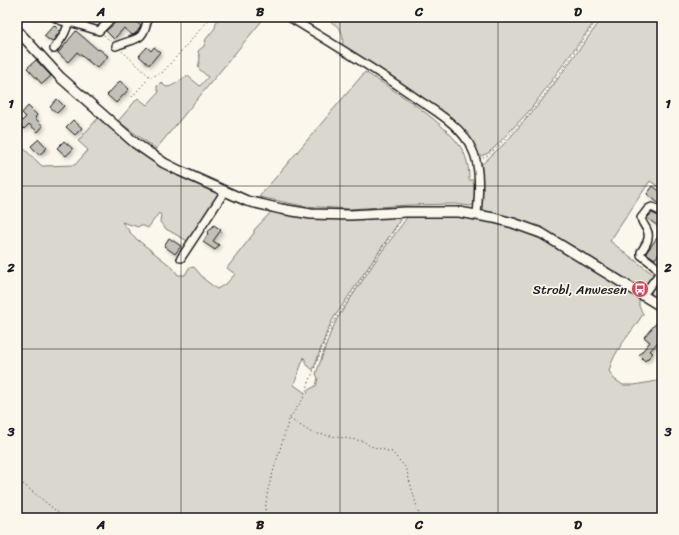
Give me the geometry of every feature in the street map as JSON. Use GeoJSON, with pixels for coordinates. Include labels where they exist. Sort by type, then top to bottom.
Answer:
{"type":"FeatureCollection","features":[{"type":"Feature","properties":{"kind":"main road"},"geometry":{"type":"LineString","coordinates":[[17,30],[60,77],[135,143],[180,171],[247,201],[311,214],[350,215],[406,212],[459,212],[477,214],[513,223],[541,233],[662,307]]}},
{"type":"Feature","properties":{"kind":"street"},"geometry":{"type":"LineString","coordinates":[[54,17],[99,31],[113,17]]}},
{"type":"Feature","properties":{"kind":"street"},"geometry":{"type":"LineString","coordinates":[[116,46],[140,37],[145,29],[148,17]]}},
{"type":"Feature","properties":{"kind":"street"},"geometry":{"type":"LineString","coordinates":[[289,17],[395,82],[463,134],[472,148],[477,162],[477,214]]}},
{"type":"Feature","properties":{"kind":"street"},"geometry":{"type":"LineString","coordinates":[[54,49],[68,28],[68,22]]}},
{"type":"Feature","properties":{"kind":"street"},"geometry":{"type":"LineString","coordinates":[[181,258],[225,191]]}},
{"type":"Feature","properties":{"kind":"street"},"geometry":{"type":"LineString","coordinates":[[643,295],[661,271],[641,255],[649,236],[641,218],[648,209],[652,207],[662,212]]}},
{"type":"Feature","properties":{"kind":"path"},"geometry":{"type":"LineString","coordinates":[[129,100],[150,77],[163,72],[211,17]]}},
{"type":"Feature","properties":{"kind":"path"},"geometry":{"type":"LineString","coordinates":[[477,162],[489,155],[517,128],[549,90],[599,17]]}},
{"type":"Feature","properties":{"kind":"path"},"geometry":{"type":"LineString","coordinates":[[99,31],[150,77]]}},
{"type":"Feature","properties":{"kind":"path"},"geometry":{"type":"LineString","coordinates":[[264,518],[268,489],[289,419],[304,399],[329,329],[336,316],[406,212]]}},
{"type":"Feature","properties":{"kind":"path"},"geometry":{"type":"LineString","coordinates":[[289,419],[312,433],[363,441],[370,446],[392,452],[406,468],[420,518]]}},
{"type":"Feature","properties":{"kind":"path"},"geometry":{"type":"LineString","coordinates":[[17,479],[65,518]]}},
{"type":"Feature","properties":{"kind":"shaded area"},"geometry":{"type":"Polygon","coordinates":[[[222,17],[265,17],[156,149],[118,121],[138,98],[147,105],[159,92],[157,86],[161,82],[166,87],[169,87],[188,76],[200,86],[208,77],[198,68],[200,58],[198,51],[204,46],[206,39],[215,28],[216,22],[222,17]]]}},
{"type":"Feature","properties":{"kind":"shaded area"},"geometry":{"type":"Polygon","coordinates":[[[322,17],[598,17],[530,110],[494,148],[481,156],[477,154],[469,139],[342,47],[343,35],[339,28],[322,17]]]}},
{"type":"Feature","properties":{"kind":"shaded area"},"geometry":{"type":"Polygon","coordinates":[[[603,17],[662,17],[662,189],[650,181],[610,241],[654,275],[650,282],[643,288],[639,287],[573,246],[533,226],[512,218],[486,211],[480,206],[480,166],[506,142],[540,103],[603,17]]]}},
{"type":"Feature","properties":{"kind":"shaded area"},"geometry":{"type":"Polygon","coordinates":[[[365,72],[420,108],[447,131],[457,142],[464,153],[469,180],[475,180],[475,204],[470,206],[455,204],[408,205],[350,209],[303,206],[259,197],[365,72]]]}},
{"type":"Feature","properties":{"kind":"shaded area"},"geometry":{"type":"Polygon","coordinates":[[[98,118],[149,158],[171,171],[218,194],[218,198],[189,242],[166,229],[160,222],[161,215],[159,213],[148,228],[141,225],[138,227],[122,222],[134,237],[172,267],[178,275],[185,275],[189,268],[194,267],[205,280],[217,289],[227,283],[235,274],[227,268],[254,233],[254,230],[272,211],[301,217],[326,219],[400,217],[397,225],[333,319],[313,370],[307,365],[304,357],[294,385],[307,394],[308,390],[316,386],[318,378],[316,374],[337,319],[380,254],[409,216],[450,216],[471,218],[491,221],[511,227],[530,234],[568,254],[639,299],[639,306],[643,314],[619,348],[611,363],[609,371],[614,379],[623,385],[634,385],[657,381],[662,375],[662,518],[17,518],[17,142],[42,166],[75,165],[88,150],[78,141],[98,118]]]}},
{"type":"Feature","properties":{"kind":"shaded area"},"geometry":{"type":"Polygon","coordinates":[[[662,272],[662,302],[653,297],[651,289],[662,272]]]}},
{"type":"Feature","properties":{"kind":"building"},"geometry":{"type":"Polygon","coordinates":[[[118,17],[139,17],[135,21],[141,26],[135,34],[132,35],[124,28],[114,39],[106,31],[117,21],[118,17]]]}},
{"type":"Feature","properties":{"kind":"building"},"geometry":{"type":"Polygon","coordinates":[[[54,25],[60,31],[52,42],[44,36],[54,25]]]}},
{"type":"Feature","properties":{"kind":"building"},"geometry":{"type":"Polygon","coordinates":[[[76,31],[98,50],[99,49],[108,56],[97,68],[77,52],[68,62],[58,53],[76,31]]]}},
{"type":"Feature","properties":{"kind":"building"},"geometry":{"type":"Polygon","coordinates":[[[147,47],[151,51],[154,47],[160,52],[149,65],[139,56],[147,47]]]}},
{"type":"Feature","properties":{"kind":"building"},"geometry":{"type":"Polygon","coordinates":[[[36,60],[51,76],[42,84],[27,68],[36,60]]]}},
{"type":"Feature","properties":{"kind":"building"},"geometry":{"type":"Polygon","coordinates":[[[120,81],[129,89],[116,103],[107,95],[120,81]]]}},
{"type":"Feature","properties":{"kind":"building"},"geometry":{"type":"Polygon","coordinates":[[[57,99],[64,106],[57,113],[50,107],[57,99]]]}},
{"type":"Feature","properties":{"kind":"building"},"geometry":{"type":"Polygon","coordinates":[[[28,106],[37,115],[35,118],[43,126],[38,132],[29,124],[24,129],[19,124],[26,117],[22,113],[28,106]]]}},
{"type":"Feature","properties":{"kind":"building"},"geometry":{"type":"Polygon","coordinates":[[[73,120],[82,128],[75,135],[66,127],[73,120]]]}},
{"type":"Feature","properties":{"kind":"building"},"geometry":{"type":"Polygon","coordinates":[[[39,139],[47,148],[39,155],[31,146],[39,139]]]}},
{"type":"Feature","properties":{"kind":"building"},"geometry":{"type":"Polygon","coordinates":[[[64,141],[73,149],[66,156],[57,148],[64,141]]]}},
{"type":"Feature","properties":{"kind":"building"},"geometry":{"type":"Polygon","coordinates":[[[653,186],[662,193],[662,206],[647,194],[653,186]]]}},
{"type":"Feature","properties":{"kind":"building"},"geometry":{"type":"Polygon","coordinates":[[[652,213],[662,218],[662,229],[647,218],[652,213]]]}},
{"type":"Feature","properties":{"kind":"building"},"geometry":{"type":"Polygon","coordinates":[[[214,225],[221,230],[213,241],[219,245],[215,250],[203,242],[208,234],[207,233],[214,225]]]}},
{"type":"Feature","properties":{"kind":"building"},"geometry":{"type":"Polygon","coordinates":[[[662,231],[662,249],[655,259],[646,253],[662,231]]]}},
{"type":"Feature","properties":{"kind":"building"},"geometry":{"type":"Polygon","coordinates":[[[169,238],[181,246],[175,254],[164,246],[169,238]]]}},
{"type":"Feature","properties":{"kind":"building"},"geometry":{"type":"Polygon","coordinates":[[[659,320],[662,323],[662,337],[650,351],[653,353],[645,361],[639,355],[650,342],[644,337],[659,320]]]}},
{"type":"Feature","properties":{"kind":"place","name":"Strobl, Anwesen"},"geometry":{"type":"Point","coordinates":[640,289]}}]}
